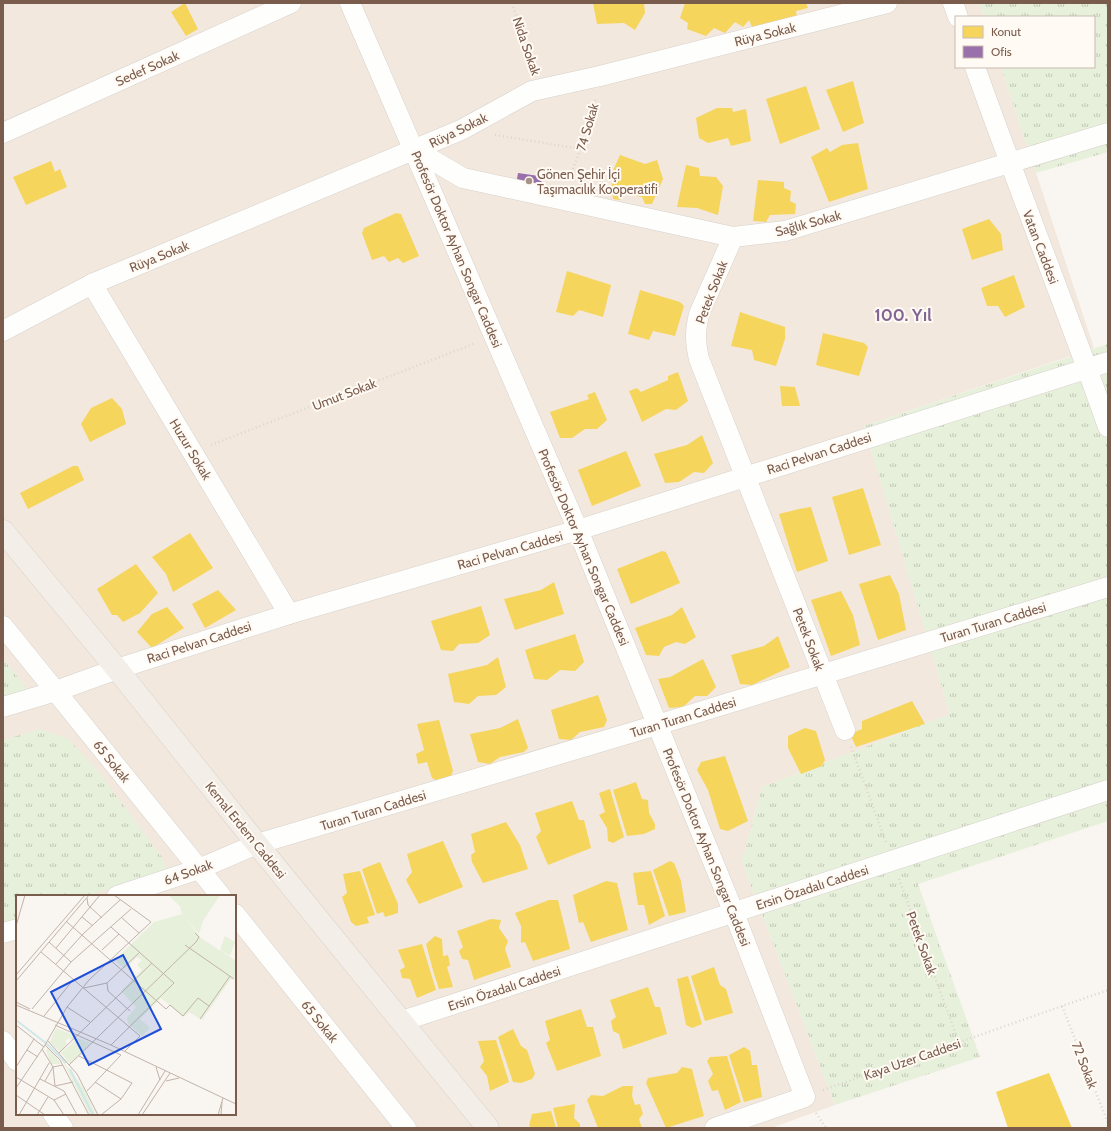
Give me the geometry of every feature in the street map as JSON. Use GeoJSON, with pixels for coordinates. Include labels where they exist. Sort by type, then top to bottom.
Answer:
{"type":"FeatureCollection","features":[{"type":"Feature","properties":{"kind":"main road","name":"Kemal Erdem Caddesi"},"geometry":{"type":"LineString","coordinates":[[3,531],[117,668],[257,844],[488,1128]]}},
{"type":"Feature","properties":{"kind":"street","name":"Sedef Sokak"},"geometry":{"type":"LineString","coordinates":[[3,133],[291,3]]}},
{"type":"Feature","properties":{"kind":"street","name":"Profesör Doktor Ayhan Songar Caddesi"},"geometry":{"type":"LineString","coordinates":[[350,3],[415,150],[578,530],[734,913],[805,1097]]}},
{"type":"Feature","properties":{"kind":"street","name":"Rüya Sokak"},"geometry":{"type":"LineString","coordinates":[[3,331],[92,284],[461,130],[532,91],[600,76],[887,3]]}},
{"type":"Feature","properties":{"kind":"street"},"geometry":{"type":"LineString","coordinates":[[953,3],[958,16]]}},
{"type":"Feature","properties":{"kind":"street","name":"Vatan Caddesi"},"geometry":{"type":"LineString","coordinates":[[975,68],[1108,428]]}},
{"type":"Feature","properties":{"kind":"street","name":"Sağlık Sokak"},"geometry":{"type":"LineString","coordinates":[[415,150],[463,178],[733,238],[785,231],[1108,133]]}},
{"type":"Feature","properties":{"kind":"street","name":"Petek Sokak"},"geometry":{"type":"LineString","coordinates":[[733,238],[699,314],[695,342],[699,359],[845,730]]}},
{"type":"Feature","properties":{"kind":"street","name":"Huzur Sokak"},"geometry":{"type":"LineString","coordinates":[[92,284],[289,614]]}},
{"type":"Feature","properties":{"kind":"street","name":"Raci Pelvan Caddesi"},"geometry":{"type":"LineString","coordinates":[[3,707],[56,691],[117,668],[289,614],[578,530],[1108,362]]}},
{"type":"Feature","properties":{"kind":"street","name":"Turan Turan Caddesi"},"geometry":{"type":"LineString","coordinates":[[257,844],[657,725],[1108,587]]}},
{"type":"Feature","properties":{"kind":"street","name":"65 Sokak"},"geometry":{"type":"LineString","coordinates":[[3,626],[220,895]]}},
{"type":"Feature","properties":{"kind":"street","name":"Ersin Özadalı Caddesi"},"geometry":{"type":"LineString","coordinates":[[402,1021],[1108,790]]}},
{"type":"Feature","properties":{"kind":"street","name":"64 Sokak"},"geometry":{"type":"LineString","coordinates":[[120,895],[199,869],[257,844]]}},
{"type":"Feature","properties":{"kind":"street","name":"65 Sokak"},"geometry":{"type":"LineString","coordinates":[[236,915],[406,1128]]}},
{"type":"Feature","properties":{"kind":"street"},"geometry":{"type":"LineString","coordinates":[[3,933],[16,929]]}},
{"type":"Feature","properties":{"kind":"street"},"geometry":{"type":"LineString","coordinates":[[3,1041],[16,1060]]}},
{"type":"Feature","properties":{"kind":"street"},"geometry":{"type":"LineString","coordinates":[[715,1128],[805,1097]]}},
{"type":"Feature","properties":{"kind":"street"},"geometry":{"type":"LineString","coordinates":[[54,1115],[63,1128]]}},
{"type":"Feature","properties":{"kind":"path","name":"Nida Sokak"},"geometry":{"type":"LineString","coordinates":[[512,3],[541,89]]}},
{"type":"Feature","properties":{"kind":"path","name":"74 Sokak"},"geometry":{"type":"LineString","coordinates":[[560,199],[581,149],[590,121],[600,76]]}},
{"type":"Feature","properties":{"kind":"path"},"geometry":{"type":"LineString","coordinates":[[461,130],[581,149]]}},
{"type":"Feature","properties":{"kind":"path","name":"Umut Sokak"},"geometry":{"type":"LineString","coordinates":[[193,452],[495,336]]}},
{"type":"Feature","properties":{"kind":"path","name":"Petek Sokak"},"geometry":{"type":"LineString","coordinates":[[845,730],[959,1043]]}},
{"type":"Feature","properties":{"kind":"path","name":"Kaya Uzer Caddesi"},"geometry":{"type":"LineString","coordinates":[[805,1097],[1108,990]]}},
{"type":"Feature","properties":{"kind":"path","name":"72 Sokak"},"geometry":{"type":"LineString","coordinates":[[1062,1006],[1108,1123]]}},
{"type":"Feature","properties":{"kind":"shaded area"},"geometry":{"type":"Polygon","coordinates":[[[3,3],[979,3],[984,16],[955,16],[955,68],[1001,68],[1094,348],[864,426],[950,714],[762,787],[742,862],[835,1105],[771,1128],[3,1128],[3,3]]]}},
{"type":"Feature","properties":{"kind":"green space"},"geometry":{"type":"Polygon","coordinates":[[[979,3],[1108,3],[1108,152],[1036,173],[1001,68],[1095,68],[1095,16],[984,16],[979,3]]]}},
{"type":"Feature","properties":{"kind":"green space"},"geometry":{"type":"Polygon","coordinates":[[[1108,344],[1108,821],[918,884],[980,1057],[835,1105],[742,862],[762,787],[950,714],[864,426],[1108,344]]]}},
{"type":"Feature","properties":{"kind":"green space"},"geometry":{"type":"Polygon","coordinates":[[[3,659],[29,691],[3,699],[3,659]]]}},
{"type":"Feature","properties":{"kind":"green space"},"geometry":{"type":"Polygon","coordinates":[[[40,729],[68,739],[94,766],[162,857],[167,871],[91,895],[16,895],[16,919],[3,923],[3,740],[40,729]]]}},
{"type":"Feature","properties":{"kind":"building: Konut"},"geometry":{"type":"Polygon","coordinates":[[[185,3],[198,29],[186,36],[171,12],[185,3]]]}},
{"type":"Feature","properties":{"kind":"building: Konut"},"geometry":{"type":"Polygon","coordinates":[[[593,3],[644,3],[645,13],[635,30],[624,23],[597,24],[593,3]]]}},
{"type":"Feature","properties":{"kind":"building: Konut"},"geometry":{"type":"Polygon","coordinates":[[[685,3],[806,3],[808,8],[796,11],[798,23],[755,34],[749,20],[743,27],[735,22],[725,33],[714,28],[706,36],[687,29],[688,23],[680,18],[685,3]]]}},
{"type":"Feature","properties":{"kind":"building: Konut"},"geometry":{"type":"Polygon","coordinates":[[[853,81],[864,123],[843,132],[826,90],[853,81]]]}},
{"type":"Feature","properties":{"kind":"building: Konut"},"geometry":{"type":"Polygon","coordinates":[[[806,86],[820,129],[780,144],[766,99],[806,86]]]}},
{"type":"Feature","properties":{"kind":"building: Konut"},"geometry":{"type":"Polygon","coordinates":[[[717,108],[732,108],[733,112],[746,109],[751,141],[731,146],[728,138],[708,143],[699,138],[696,118],[717,108]]]}},
{"type":"Feature","properties":{"kind":"building: Konut"},"geometry":{"type":"Polygon","coordinates":[[[858,143],[868,189],[829,202],[811,157],[827,148],[830,152],[842,145],[858,143]]]}},
{"type":"Feature","properties":{"kind":"building: Konut"},"geometry":{"type":"Polygon","coordinates":[[[620,155],[645,164],[657,160],[663,179],[652,204],[645,204],[642,197],[624,194],[620,200],[613,199],[611,175],[620,155]]]}},
{"type":"Feature","properties":{"kind":"building: Konut"},"geometry":{"type":"Polygon","coordinates":[[[51,161],[55,172],[60,169],[67,187],[26,205],[13,177],[51,161]]]}},
{"type":"Feature","properties":{"kind":"building: Konut"},"geometry":{"type":"Polygon","coordinates":[[[686,165],[699,168],[700,176],[716,177],[723,186],[718,215],[697,208],[677,207],[686,165]]]}},
{"type":"Feature","properties":{"kind":"building: Konut"},"geometry":{"type":"Polygon","coordinates":[[[758,180],[784,182],[784,188],[791,191],[790,201],[796,204],[795,214],[770,215],[766,222],[753,221],[758,180]]]}},
{"type":"Feature","properties":{"kind":"building: Konut"},"geometry":{"type":"Polygon","coordinates":[[[396,213],[401,214],[419,256],[403,263],[398,258],[389,262],[384,256],[372,260],[362,233],[364,228],[396,213]]]}},
{"type":"Feature","properties":{"kind":"building: Konut"},"geometry":{"type":"Polygon","coordinates":[[[989,219],[1001,234],[1003,250],[972,260],[962,229],[989,219]]]}},
{"type":"Feature","properties":{"kind":"building: Konut"},"geometry":{"type":"Polygon","coordinates":[[[567,271],[611,285],[603,317],[579,310],[573,316],[556,312],[567,271]]]}},
{"type":"Feature","properties":{"kind":"building: Konut"},"geometry":{"type":"Polygon","coordinates":[[[1014,275],[1025,307],[1005,317],[998,306],[987,306],[981,288],[1014,275]]]}},
{"type":"Feature","properties":{"kind":"building: Konut"},"geometry":{"type":"Polygon","coordinates":[[[640,290],[680,302],[684,306],[675,336],[653,331],[649,340],[628,334],[640,290]]]}},
{"type":"Feature","properties":{"kind":"building: Konut"},"geometry":{"type":"Polygon","coordinates":[[[740,312],[785,327],[785,339],[776,366],[754,360],[752,350],[731,346],[740,312]]]}},
{"type":"Feature","properties":{"kind":"building: Konut"},"geometry":{"type":"Polygon","coordinates":[[[823,333],[864,343],[868,347],[859,376],[816,365],[823,333]]]}},
{"type":"Feature","properties":{"kind":"building: Konut"},"geometry":{"type":"Polygon","coordinates":[[[678,372],[688,401],[676,410],[666,409],[642,422],[629,391],[637,388],[641,392],[668,380],[668,376],[678,372]]]}},
{"type":"Feature","properties":{"kind":"building: Konut"},"geometry":{"type":"Polygon","coordinates":[[[780,386],[795,387],[800,406],[782,406],[780,386]]]}},
{"type":"Feature","properties":{"kind":"building: Konut"},"geometry":{"type":"Polygon","coordinates":[[[595,392],[607,420],[597,429],[585,429],[572,438],[560,438],[550,412],[589,399],[587,395],[595,392]]]}},
{"type":"Feature","properties":{"kind":"building: Konut"},"geometry":{"type":"Polygon","coordinates":[[[112,398],[122,409],[126,424],[90,442],[81,424],[91,408],[112,398]]]}},
{"type":"Feature","properties":{"kind":"building: Konut"},"geometry":{"type":"Polygon","coordinates":[[[702,435],[713,463],[704,473],[694,472],[679,482],[665,483],[654,454],[687,445],[702,435]]]}},
{"type":"Feature","properties":{"kind":"building: Konut"},"geometry":{"type":"Polygon","coordinates":[[[626,451],[641,486],[592,506],[578,470],[626,451]]]}},
{"type":"Feature","properties":{"kind":"building: Konut"},"geometry":{"type":"Polygon","coordinates":[[[73,466],[78,466],[84,480],[28,509],[20,493],[73,466]]]}},
{"type":"Feature","properties":{"kind":"building: Konut"},"geometry":{"type":"Polygon","coordinates":[[[863,488],[881,545],[849,555],[832,497],[863,488]]]}},
{"type":"Feature","properties":{"kind":"building: Konut"},"geometry":{"type":"Polygon","coordinates":[[[811,507],[828,561],[797,572],[779,514],[811,507]]]}},
{"type":"Feature","properties":{"kind":"building: Konut"},"geometry":{"type":"Polygon","coordinates":[[[190,533],[213,568],[173,592],[166,574],[152,557],[190,533]]]}},
{"type":"Feature","properties":{"kind":"building: Konut"},"geometry":{"type":"Polygon","coordinates":[[[662,551],[666,552],[680,583],[631,604],[617,569],[662,551]]]}},
{"type":"Feature","properties":{"kind":"building: Konut"},"geometry":{"type":"Polygon","coordinates":[[[136,564],[158,593],[140,613],[123,622],[117,615],[112,615],[97,589],[136,564]]]}},
{"type":"Feature","properties":{"kind":"building: Konut"},"geometry":{"type":"Polygon","coordinates":[[[890,575],[899,594],[906,630],[878,640],[859,584],[890,575]]]}},
{"type":"Feature","properties":{"kind":"building: Konut"},"geometry":{"type":"Polygon","coordinates":[[[554,582],[564,614],[515,630],[504,599],[541,590],[554,582]]]}},
{"type":"Feature","properties":{"kind":"building: Konut"},"geometry":{"type":"Polygon","coordinates":[[[218,590],[236,610],[205,628],[192,604],[218,590]]]}},
{"type":"Feature","properties":{"kind":"building: Konut"},"geometry":{"type":"Polygon","coordinates":[[[841,591],[853,615],[860,645],[831,656],[811,600],[841,591]]]}},
{"type":"Feature","properties":{"kind":"building: Konut"},"geometry":{"type":"Polygon","coordinates":[[[481,606],[490,635],[478,643],[459,644],[453,651],[441,650],[431,621],[481,606]]]}},
{"type":"Feature","properties":{"kind":"building: Konut"},"geometry":{"type":"Polygon","coordinates":[[[167,607],[184,628],[152,648],[137,632],[152,614],[167,607]]]}},
{"type":"Feature","properties":{"kind":"building: Konut"},"geometry":{"type":"Polygon","coordinates":[[[682,607],[696,637],[685,644],[676,642],[664,647],[659,656],[646,655],[635,628],[672,615],[682,607]]]}},
{"type":"Feature","properties":{"kind":"building: Konut"},"geometry":{"type":"Polygon","coordinates":[[[575,634],[584,662],[575,671],[560,670],[547,680],[534,679],[525,650],[575,634]]]}},
{"type":"Feature","properties":{"kind":"building: Konut"},"geometry":{"type":"Polygon","coordinates":[[[778,636],[790,667],[752,685],[740,684],[731,655],[764,646],[778,636]]]}},
{"type":"Feature","properties":{"kind":"building: Konut"},"geometry":{"type":"Polygon","coordinates":[[[498,657],[506,687],[496,695],[478,696],[469,704],[454,702],[448,674],[487,665],[498,657]]]}},
{"type":"Feature","properties":{"kind":"building: Konut"},"geometry":{"type":"Polygon","coordinates":[[[703,659],[716,687],[707,696],[695,696],[683,707],[669,708],[658,679],[670,677],[703,659]]]}},
{"type":"Feature","properties":{"kind":"building: Konut"},"geometry":{"type":"Polygon","coordinates":[[[598,695],[607,720],[604,727],[580,732],[571,740],[559,739],[551,710],[598,695]]]}},
{"type":"Feature","properties":{"kind":"building: Konut"},"geometry":{"type":"Polygon","coordinates":[[[912,701],[925,724],[856,747],[850,734],[862,729],[862,721],[912,701]]]}},
{"type":"Feature","properties":{"kind":"building: Konut"},"geometry":{"type":"Polygon","coordinates":[[[518,719],[528,748],[524,752],[500,757],[490,764],[478,762],[470,734],[500,728],[518,719]]]}},
{"type":"Feature","properties":{"kind":"building: Konut"},"geometry":{"type":"Polygon","coordinates":[[[439,720],[453,771],[450,778],[439,782],[432,778],[427,762],[418,764],[416,754],[424,750],[417,724],[439,720]]]}},
{"type":"Feature","properties":{"kind":"building: Konut"},"geometry":{"type":"Polygon","coordinates":[[[805,728],[816,731],[825,760],[822,766],[801,774],[788,748],[788,736],[805,728]]]}},
{"type":"Feature","properties":{"kind":"building: Konut"},"geometry":{"type":"Polygon","coordinates":[[[725,756],[748,821],[728,831],[720,829],[708,790],[697,770],[701,762],[725,756]]]}},
{"type":"Feature","properties":{"kind":"building: Konut"},"geometry":{"type":"Polygon","coordinates":[[[636,782],[642,799],[648,800],[649,813],[655,824],[655,829],[644,834],[627,836],[613,790],[636,782]]]}},
{"type":"Feature","properties":{"kind":"building: Konut"},"geometry":{"type":"Polygon","coordinates":[[[610,789],[624,837],[613,843],[608,841],[607,828],[599,815],[605,812],[599,793],[610,789]]]}},
{"type":"Feature","properties":{"kind":"building: Konut"},"geometry":{"type":"Polygon","coordinates":[[[572,801],[579,820],[584,820],[591,848],[548,865],[536,837],[541,831],[535,813],[572,801]]]}},
{"type":"Feature","properties":{"kind":"building: Konut"},"geometry":{"type":"Polygon","coordinates":[[[506,822],[520,845],[528,869],[483,883],[472,862],[471,855],[475,852],[471,834],[506,822]]]}},
{"type":"Feature","properties":{"kind":"building: Konut"},"geometry":{"type":"Polygon","coordinates":[[[443,841],[463,887],[419,904],[406,880],[412,872],[407,854],[443,841]]]}},
{"type":"Feature","properties":{"kind":"building: Konut"},"geometry":{"type":"Polygon","coordinates":[[[670,861],[674,863],[681,881],[686,912],[669,916],[653,870],[670,861]]]}},
{"type":"Feature","properties":{"kind":"building: Konut"},"geometry":{"type":"Polygon","coordinates":[[[380,862],[398,904],[398,913],[385,917],[383,912],[377,914],[362,869],[380,862]]]}},
{"type":"Feature","properties":{"kind":"building: Konut"},"geometry":{"type":"Polygon","coordinates":[[[360,871],[375,915],[367,917],[369,923],[356,926],[351,922],[342,897],[347,893],[343,874],[360,871]]]}},
{"type":"Feature","properties":{"kind":"building: Konut"},"geometry":{"type":"Polygon","coordinates":[[[651,871],[665,916],[649,925],[644,905],[638,905],[633,873],[651,871]]]}},
{"type":"Feature","properties":{"kind":"building: Konut"},"geometry":{"type":"Polygon","coordinates":[[[606,881],[617,883],[628,930],[591,942],[583,922],[579,923],[573,895],[606,881]]]}},
{"type":"Feature","properties":{"kind":"building: Konut"},"geometry":{"type":"Polygon","coordinates":[[[549,900],[558,900],[570,949],[533,961],[525,942],[521,943],[521,926],[515,913],[549,900]]]}},
{"type":"Feature","properties":{"kind":"building: Konut"},"geometry":{"type":"Polygon","coordinates":[[[491,919],[501,920],[499,928],[508,941],[505,949],[511,967],[474,980],[468,960],[462,959],[459,951],[463,947],[457,931],[491,919]]]}},
{"type":"Feature","properties":{"kind":"building: Konut"},"geometry":{"type":"Polygon","coordinates":[[[435,936],[442,939],[443,956],[448,955],[450,965],[447,967],[453,987],[439,989],[426,944],[435,936]]]}},
{"type":"Feature","properties":{"kind":"building: Konut"},"geometry":{"type":"Polygon","coordinates":[[[422,944],[436,990],[417,998],[410,979],[402,978],[400,970],[405,967],[398,950],[422,944]]]}},
{"type":"Feature","properties":{"kind":"building: Konut"},"geometry":{"type":"Polygon","coordinates":[[[714,967],[720,985],[726,989],[733,1013],[705,1021],[691,976],[714,967]]]}},
{"type":"Feature","properties":{"kind":"building: Konut"},"geometry":{"type":"Polygon","coordinates":[[[688,976],[702,1024],[692,1028],[686,1025],[677,979],[688,976]]]}},
{"type":"Feature","properties":{"kind":"building: Konut"},"geometry":{"type":"Polygon","coordinates":[[[648,987],[655,1007],[660,1007],[667,1034],[623,1049],[619,1034],[613,1031],[611,1021],[616,1017],[610,1000],[648,987]]]}},
{"type":"Feature","properties":{"kind":"building: Konut"},"geometry":{"type":"Polygon","coordinates":[[[581,1009],[587,1027],[593,1027],[601,1056],[557,1071],[546,1043],[550,1040],[545,1021],[581,1009]]]}},
{"type":"Feature","properties":{"kind":"building: Konut"},"geometry":{"type":"Polygon","coordinates":[[[513,1029],[521,1046],[527,1050],[535,1074],[532,1079],[521,1083],[513,1082],[498,1037],[513,1029]]]}},
{"type":"Feature","properties":{"kind":"building: Konut"},"geometry":{"type":"Polygon","coordinates":[[[496,1040],[509,1082],[490,1091],[487,1076],[480,1067],[484,1061],[478,1041],[496,1040]]]}},
{"type":"Feature","properties":{"kind":"building: Konut"},"geometry":{"type":"Polygon","coordinates":[[[744,1047],[750,1051],[752,1065],[757,1065],[762,1097],[744,1102],[729,1055],[744,1047]]]}},
{"type":"Feature","properties":{"kind":"building: Konut"},"geometry":{"type":"Polygon","coordinates":[[[727,1056],[741,1102],[725,1110],[718,1090],[712,1091],[708,1081],[713,1074],[707,1061],[710,1057],[727,1056]]]}},
{"type":"Feature","properties":{"kind":"building: Konut"},"geometry":{"type":"Polygon","coordinates":[[[682,1067],[692,1069],[704,1116],[666,1128],[646,1083],[648,1078],[677,1073],[682,1067]]]}},
{"type":"Feature","properties":{"kind":"building: Konut"},"geometry":{"type":"Polygon","coordinates":[[[1049,1073],[1072,1128],[1008,1128],[996,1092],[1049,1073]]]}},
{"type":"Feature","properties":{"kind":"building: Konut"},"geometry":{"type":"Polygon","coordinates":[[[623,1086],[633,1086],[632,1096],[635,1105],[640,1104],[643,1114],[639,1119],[642,1128],[598,1128],[587,1100],[591,1095],[603,1096],[623,1086]]]}},
{"type":"Feature","properties":{"kind":"building: Konut"},"geometry":{"type":"Polygon","coordinates":[[[575,1104],[574,1118],[580,1124],[580,1128],[558,1128],[553,1108],[575,1104]]]}},
{"type":"Feature","properties":{"kind":"building: Konut"},"geometry":{"type":"Polygon","coordinates":[[[551,1111],[556,1128],[534,1128],[529,1126],[532,1114],[551,1111]]]}},
{"type":"Feature","properties":{"kind":"building: Ofis","name":"Gönen Şehir İçi Taşımacılık Kooperatifi"},"geometry":{"type":"Polygon","coordinates":[[[518,173],[539,176],[542,178],[540,190],[516,185],[518,173]]]}},
{"type":"Feature","properties":{"kind":"place","name":"Gönen Şehir İçi Taşımacılık Kooperatifi"},"geometry":{"type":"Point","coordinates":[529,181]}},
{"type":"Feature","properties":{"kind":"district","name":"100. Yıl"},"geometry":{"type":"Point","coordinates":[903,315]}}]}
